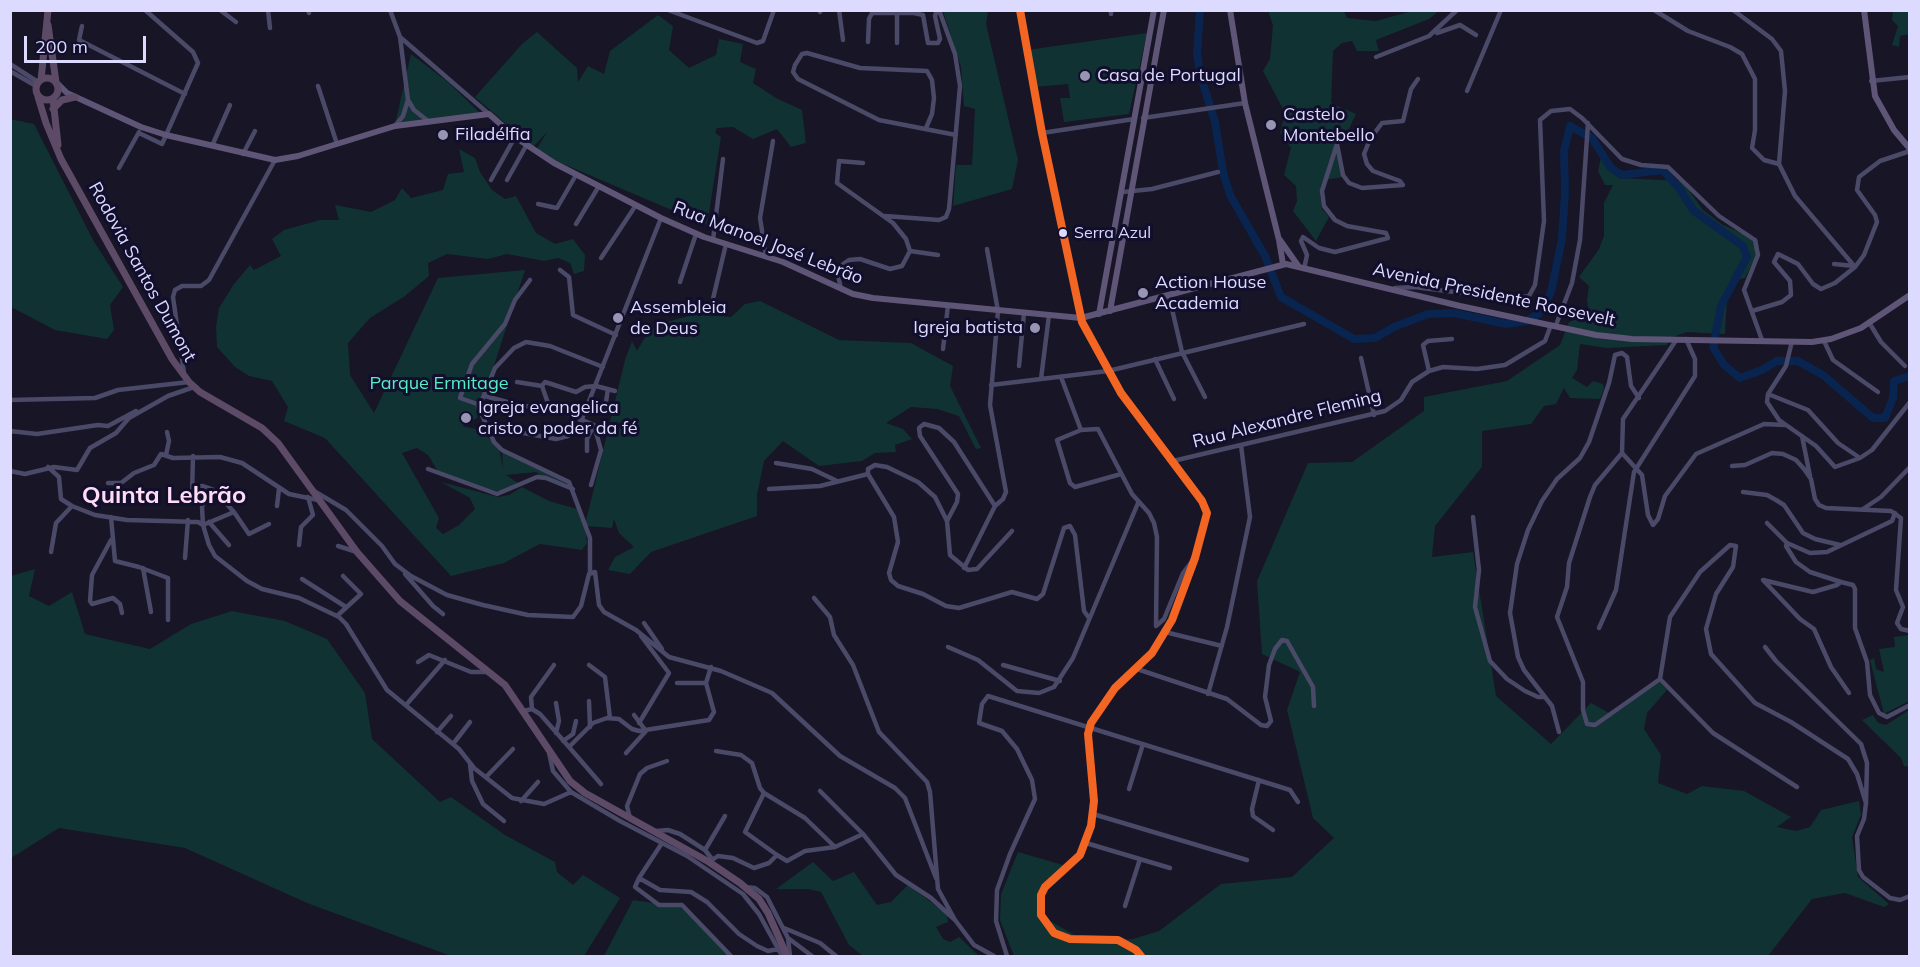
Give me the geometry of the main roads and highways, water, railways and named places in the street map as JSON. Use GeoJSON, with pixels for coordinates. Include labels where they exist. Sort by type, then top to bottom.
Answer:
{"type":"FeatureCollection","features":[{"type":"Feature","properties":{"kind":"highway"},"geometry":{"type":"LineString","coordinates":[[48,14],[58,90],[54,98],[53,109],[61,159]]}},
{"type":"Feature","properties":{"kind":"highway"},"geometry":{"type":"LineString","coordinates":[[48,14],[38,83],[39,97],[46,123],[61,159]]}},
{"type":"Feature","properties":{"kind":"highway"},"geometry":{"type":"LineString","coordinates":[[38,83],[48,79],[56,82]]}},
{"type":"Feature","properties":{"kind":"highway"},"geometry":{"type":"LineString","coordinates":[[39,97],[54,98]]}},
{"type":"Feature","properties":{"kind":"highway"},"geometry":{"type":"LineString","coordinates":[[53,109],[62,100],[75,97]]}},
{"type":"Feature","properties":{"kind":"highway","name":"Rodovia Santos Dumont"},"geometry":{"type":"LineString","coordinates":[[61,159],[172,359],[189,382],[268,433],[310,494],[321,501],[357,552],[400,602],[505,685],[524,711],[549,753],[577,788],[710,861],[744,887],[763,898],[786,957]]}},
{"type":"Feature","properties":{"kind":"main road"},"geometry":{"type":"LineString","coordinates":[[1020,10],[1042,133],[1081,318],[1121,393],[1202,501],[1207,513],[1195,558],[1177,610],[1165,632],[1152,653],[1115,688],[1089,728],[1093,814],[1086,843],[1074,863],[1042,891],[1040,905],[1045,922],[1052,931],[1066,939],[1118,940],[1136,950],[1141,957]]}},
{"type":"Feature","properties":{"kind":"main road"},"geometry":{"type":"LineString","coordinates":[[1110,311],[1134,119],[1154,10]]}},
{"type":"Feature","properties":{"kind":"main road"},"geometry":{"type":"LineString","coordinates":[[1099,314],[1108,262],[1143,118],[1164,10]]}},
{"type":"Feature","properties":{"kind":"main road"},"geometry":{"type":"LineString","coordinates":[[1230,10],[1245,103],[1279,240],[1280,265]]}},
{"type":"Feature","properties":{"kind":"main road"},"geometry":{"type":"LineString","coordinates":[[1864,10],[1871,81],[1879,105],[1910,150]]}},
{"type":"Feature","properties":{"kind":"main road"},"geometry":{"type":"LineString","coordinates":[[56,82],[62,90],[75,97]]}},
{"type":"Feature","properties":{"kind":"main road"},"geometry":{"type":"LineString","coordinates":[[54,98],[75,97]]}},
{"type":"Feature","properties":{"kind":"main road","name":"Rua Manoel José Lebrão"},"geometry":{"type":"LineString","coordinates":[[75,97],[140,130],[275,160],[338,144],[394,126],[489,114],[526,146],[576,175],[661,218],[696,234],[766,256],[841,289],[866,297],[1081,318],[1280,265]]}},
{"type":"Feature","properties":{"kind":"main road"},"geometry":{"type":"LineString","coordinates":[[1279,240],[1301,268]]}},
{"type":"Feature","properties":{"kind":"main road"},"geometry":{"type":"LineString","coordinates":[[1108,262],[1116,262]]}},
{"type":"Feature","properties":{"kind":"main road","name":"Avenida Presidente Roosevelt"},"geometry":{"type":"LineString","coordinates":[[1280,265],[1395,288],[1460,306],[1614,337],[1824,341],[1870,324],[1910,295]]}},
{"type":"Feature","properties":{"kind":"waterway"},"geometry":{"type":"LineString","coordinates":[[1200,10],[1197,54],[1201,77],[1215,122],[1223,172],[1230,195],[1265,256],[1281,297],[1354,339],[1375,338],[1394,327],[1428,314],[1454,313],[1506,324],[1527,321],[1540,313],[1551,292],[1562,239],[1565,192],[1564,151],[1570,126],[1592,138],[1611,168],[1622,175],[1663,170],[1679,188],[1694,211],[1743,246],[1747,257],[1721,306],[1713,347],[1724,365],[1740,378],[1762,370],[1777,361],[1798,361],[1823,375],[1873,418],[1885,418],[1893,398],[1894,381],[1910,376]]}},
{"type":"Feature","properties":{"kind":"place","name":"Casa de Portugal"},"geometry":{"type":"Point","coordinates":[1085,76]}},
{"type":"Feature","properties":{"kind":"place","name":"Castelo Montebello"},"geometry":{"type":"Point","coordinates":[1271,125]}},
{"type":"Feature","properties":{"kind":"place","name":"Filadélfia"},"geometry":{"type":"Point","coordinates":[443,135]}},
{"type":"Feature","properties":{"kind":"place","name":"Serra Azul"},"geometry":{"type":"Point","coordinates":[1063,233]}},
{"type":"Feature","properties":{"kind":"place","name":"Action House Academia"},"geometry":{"type":"Point","coordinates":[1143,293]}},
{"type":"Feature","properties":{"kind":"place","name":"Assembleia de Deus"},"geometry":{"type":"Point","coordinates":[618,318]}},
{"type":"Feature","properties":{"kind":"place","name":"Igreja batista"},"geometry":{"type":"Point","coordinates":[1035,328]}},
{"type":"Feature","properties":{"kind":"place","name":"Igreja evangelica cristo o poder da fé"},"geometry":{"type":"Point","coordinates":[466,418]}},
{"type":"Feature","properties":{"kind":"district","name":"Quinta Lebrão"},"geometry":{"type":"Point","coordinates":[164,496]}},
{"type":"Feature","properties":{"kind":"park label","name":"Parque Ermitage"},"geometry":{"type":"Point","coordinates":[439,384]}}]}
